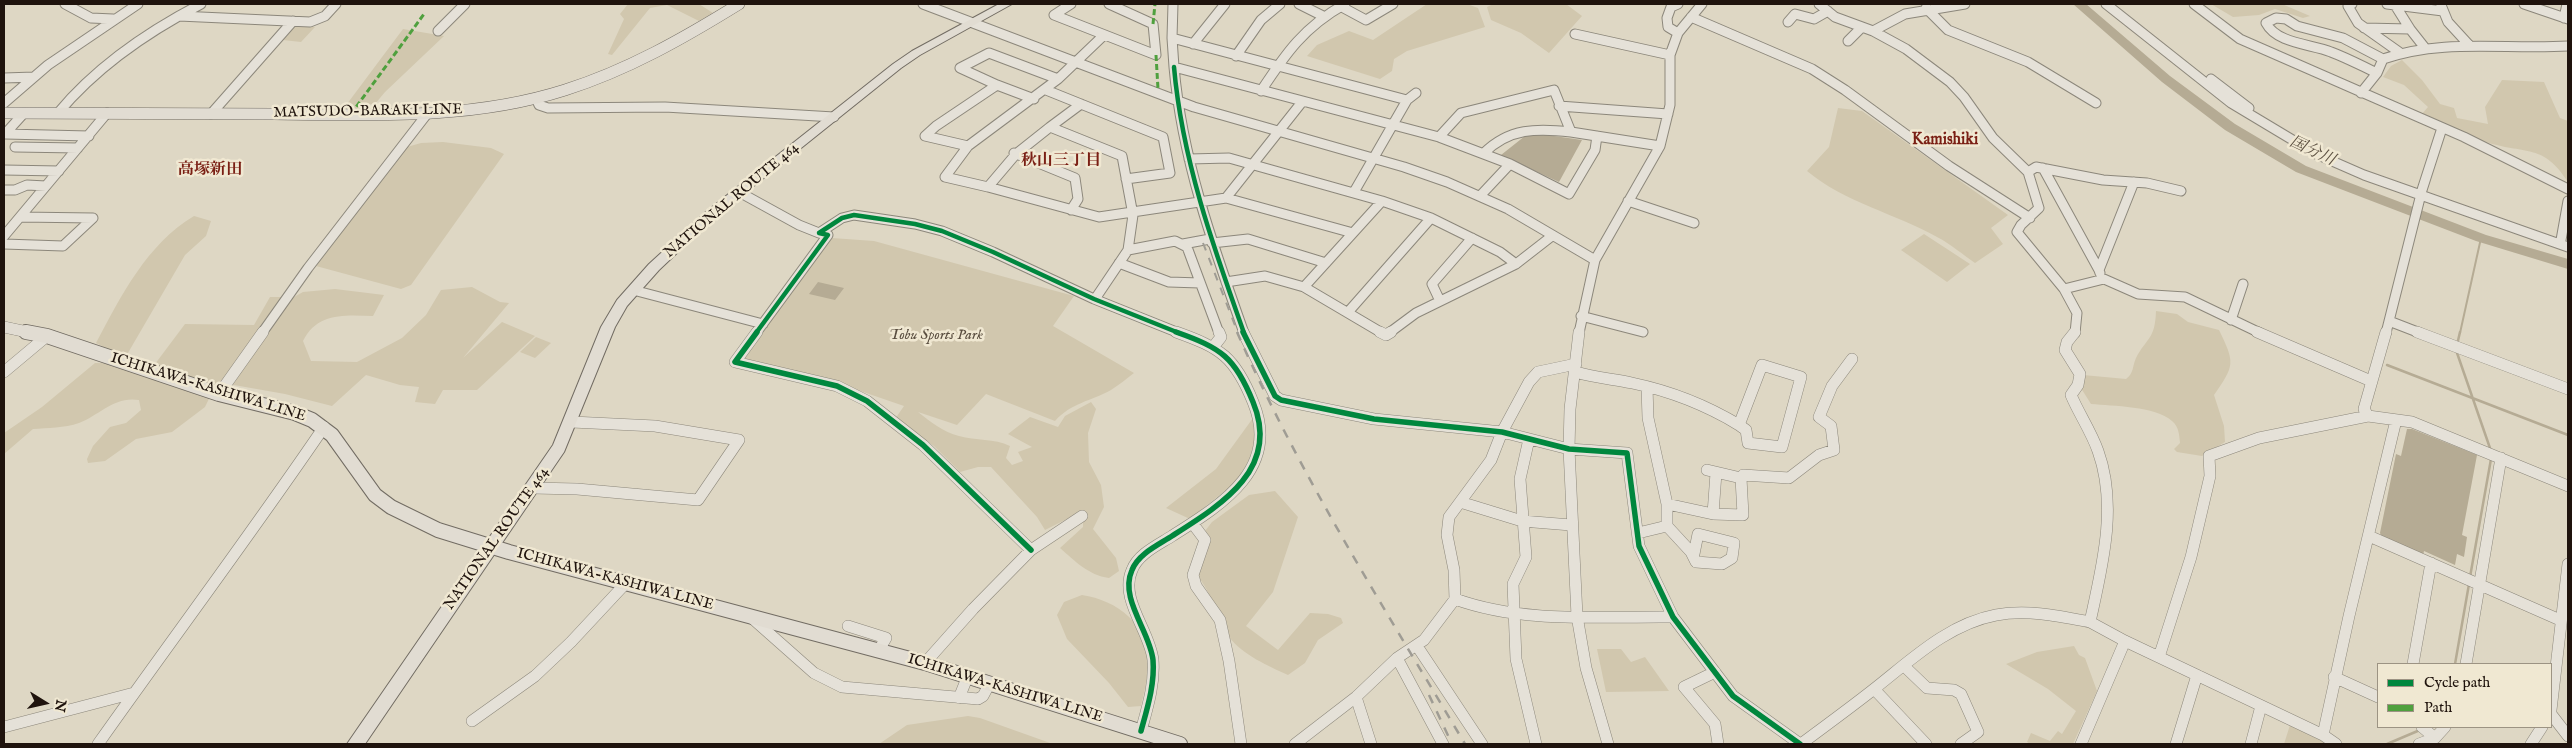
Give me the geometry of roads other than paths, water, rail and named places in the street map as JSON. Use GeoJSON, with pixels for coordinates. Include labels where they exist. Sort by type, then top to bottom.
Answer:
{"type":"FeatureCollection","features":[{"type":"Feature","properties":{"kind":"highway","name":"NATIONAL ROUTE 464"},"geometry":{"type":"LineString","coordinates":[[355,744],[559,448],[572,422],[608,327],[633,290],[676,246],[739,192],[906,60],[1007,4]]}},
{"type":"Feature","properties":{"kind":"main road","name":"MATSUDO-BARAKI LINE"},"geometry":{"type":"LineString","coordinates":[[4,113],[427,114],[467,111],[536,98],[632,65],[739,4]]}},
{"type":"Feature","properties":{"kind":"main road","name":"ICHIKAWA-KASHIWA LINE"},"geometry":{"type":"LineString","coordinates":[[4,327],[47,336],[219,394],[295,413],[324,427],[340,444],[362,479],[375,495],[391,507],[438,530],[491,547],[925,663],[1180,744]]}},
{"type":"Feature","properties":{"kind":"street"},"geometry":{"type":"LineString","coordinates":[[65,4],[91,18],[113,19]]}},
{"type":"Feature","properties":{"kind":"street"},"geometry":{"type":"LineString","coordinates":[[4,103],[8,95],[134,4]]}},
{"type":"Feature","properties":{"kind":"street"},"geometry":{"type":"LineString","coordinates":[[58,113],[79,90],[102,70],[143,39],[178,16],[201,4]]}},
{"type":"Feature","properties":{"kind":"street"},"geometry":{"type":"LineString","coordinates":[[178,16],[317,21],[325,16],[336,4]]}},
{"type":"Feature","properties":{"kind":"street"},"geometry":{"type":"LineString","coordinates":[[438,31],[465,4]]}},
{"type":"Feature","properties":{"kind":"street"},"geometry":{"type":"LineString","coordinates":[[923,4],[1177,102],[1277,133],[1426,174],[1480,196],[1524,218],[1595,260]]}},
{"type":"Feature","properties":{"kind":"street"},"geometry":{"type":"LineString","coordinates":[[1071,4],[1054,15],[1103,36],[1156,55],[1153,24],[1110,4]]}},
{"type":"Feature","properties":{"kind":"street"},"geometry":{"type":"LineString","coordinates":[[1173,4],[1172,38],[1177,102],[1199,202],[1244,334],[1275,396],[1281,400],[1374,419],[1502,432],[1569,449],[1623,450],[1628,453],[1639,546],[1673,617],[1733,696],[1800,744],[1904,666],[1958,629],[1996,614],[2039,613],[2090,622],[2125,641],[2323,735],[2336,744]]}},
{"type":"Feature","properties":{"kind":"street"},"geometry":{"type":"LineString","coordinates":[[1193,44],[1225,4]]}},
{"type":"Feature","properties":{"kind":"street"},"geometry":{"type":"LineString","coordinates":[[1236,56],[1261,20],[1280,4]]}},
{"type":"Feature","properties":{"kind":"street"},"geometry":{"type":"LineString","coordinates":[[1300,4],[1323,16]]}},
{"type":"Feature","properties":{"kind":"street"},"geometry":{"type":"LineString","coordinates":[[1261,91],[1297,38],[1323,16],[1343,5],[1366,20],[1393,4]]}},
{"type":"Feature","properties":{"kind":"street"},"geometry":{"type":"LineString","coordinates":[[1678,4],[1671,7],[1667,18],[1668,27],[1678,33]]}},
{"type":"Feature","properties":{"kind":"street"},"geometry":{"type":"LineString","coordinates":[[1608,744],[1586,668],[1577,616],[1571,525],[1569,449],[1581,316],[1595,260],[1660,146],[1668,114],[1670,55],[1678,33],[1702,4]]}},
{"type":"Feature","properties":{"kind":"street"},"geometry":{"type":"LineString","coordinates":[[1819,4],[1835,17],[1873,31],[1906,49],[1950,82],[1964,97],[1993,138],[2028,172],[2039,208],[2018,228],[2018,236],[2033,248],[2074,304],[2078,322],[2075,333],[2067,342],[2065,350],[2080,374],[2078,385],[2071,395],[2100,458],[2107,506],[2105,554],[2090,622]]}},
{"type":"Feature","properties":{"kind":"street"},"geometry":{"type":"LineString","coordinates":[[1873,31],[1884,22],[1926,8],[1965,4]]}},
{"type":"Feature","properties":{"kind":"street"},"geometry":{"type":"LineString","coordinates":[[2106,4],[2230,103],[2316,154],[2421,195],[2568,247]]}},
{"type":"Feature","properties":{"kind":"street"},"geometry":{"type":"LineString","coordinates":[[2116,4],[2188,61],[2274,124],[2344,160],[2421,195],[2564,241],[2568,201]]}},
{"type":"Feature","properties":{"kind":"street"},"geometry":{"type":"LineString","coordinates":[[2194,4],[2240,39],[2491,150],[2568,189]]}},
{"type":"Feature","properties":{"kind":"street"},"geometry":{"type":"LineString","coordinates":[[2352,4],[2348,6],[2358,23],[2399,52]]}},
{"type":"Feature","properties":{"kind":"street"},"geometry":{"type":"LineString","coordinates":[[2391,4],[2442,7],[2448,22],[2470,46]]}},
{"type":"Feature","properties":{"kind":"street"},"geometry":{"type":"LineString","coordinates":[[2391,4],[2425,48]]}},
{"type":"Feature","properties":{"kind":"street"},"geometry":{"type":"LineString","coordinates":[[2529,5],[2566,18],[2567,4]]}},
{"type":"Feature","properties":{"kind":"street"},"geometry":{"type":"LineString","coordinates":[[1926,8],[1948,30],[2028,62],[2096,103]]}},
{"type":"Feature","properties":{"kind":"street"},"geometry":{"type":"LineString","coordinates":[[1788,22],[1795,14],[1814,19],[1828,11]]}},
{"type":"Feature","properties":{"kind":"street"},"geometry":{"type":"LineString","coordinates":[[1691,17],[1757,44],[1829,79],[1949,166],[2030,218]]}},
{"type":"Feature","properties":{"kind":"street"},"geometry":{"type":"LineString","coordinates":[[2377,73],[2329,51],[2286,39],[2269,30],[2266,23],[2276,18],[2286,20],[2297,26],[2343,38],[2383,59]]}},
{"type":"Feature","properties":{"kind":"street"},"geometry":{"type":"LineString","coordinates":[[211,114],[293,21]]}},
{"type":"Feature","properties":{"kind":"street"},"geometry":{"type":"LineString","coordinates":[[1848,41],[1862,27]]}},
{"type":"Feature","properties":{"kind":"street"},"geometry":{"type":"LineString","coordinates":[[2364,28],[2410,29]]}},
{"type":"Feature","properties":{"kind":"street"},"geometry":{"type":"LineString","coordinates":[[1575,34],[1670,55]]}},
{"type":"Feature","properties":{"kind":"street"},"geometry":{"type":"LineString","coordinates":[[1103,36],[1046,90],[968,146],[945,177],[1099,217],[1226,198],[1353,233]]}},
{"type":"Feature","properties":{"kind":"street"},"geometry":{"type":"LineString","coordinates":[[1172,38],[1407,100]]}},
{"type":"Feature","properties":{"kind":"street"},"geometry":{"type":"LineString","coordinates":[[2360,93],[2377,73],[2383,59],[2399,52],[2425,48],[2470,46],[2568,46]]}},
{"type":"Feature","properties":{"kind":"street"},"geometry":{"type":"LineString","coordinates":[[1034,99],[960,68],[989,52],[1058,79]]}},
{"type":"Feature","properties":{"kind":"street"},"geometry":{"type":"LineString","coordinates":[[1174,67],[1439,137],[1510,164],[1569,194],[1595,150],[1597,136]]}},
{"type":"Feature","properties":{"kind":"street"},"geometry":{"type":"LineString","coordinates":[[4,78],[34,77]]}},
{"type":"Feature","properties":{"kind":"street"},"geometry":{"type":"LineString","coordinates":[[968,146],[925,136],[936,126],[997,85]]}},
{"type":"Feature","properties":{"kind":"street"},"geometry":{"type":"LineString","coordinates":[[1046,90],[1163,137],[1170,173],[1126,179]]}},
{"type":"Feature","properties":{"kind":"street"},"geometry":{"type":"LineString","coordinates":[[1439,137],[1455,117],[1470,110],[1554,90],[1571,132]]}},
{"type":"Feature","properties":{"kind":"street"},"geometry":{"type":"LineString","coordinates":[[1354,192],[1407,100],[1416,93]]}},
{"type":"Feature","properties":{"kind":"street"},"geometry":{"type":"LineString","coordinates":[[536,98],[539,105],[548,108],[664,106],[834,117]]}},
{"type":"Feature","properties":{"kind":"street"},"geometry":{"type":"LineString","coordinates":[[1226,198],[1302,102]]}},
{"type":"Feature","properties":{"kind":"street"},"geometry":{"type":"LineString","coordinates":[[988,187],[1001,166],[1014,153],[1081,104]]}},
{"type":"Feature","properties":{"kind":"street"},"geometry":{"type":"LineString","coordinates":[[1559,106],[1668,114]]}},
{"type":"Feature","properties":{"kind":"street"},"geometry":{"type":"LineString","coordinates":[[24,113],[5,134],[88,136]]}},
{"type":"Feature","properties":{"kind":"street"},"geometry":{"type":"LineString","coordinates":[[4,236],[107,113]]}},
{"type":"Feature","properties":{"kind":"street"},"geometry":{"type":"LineString","coordinates":[[219,394],[308,268],[427,114]]}},
{"type":"Feature","properties":{"kind":"street"},"geometry":{"type":"LineString","coordinates":[[1050,127],[1122,156],[1134,233],[1128,250],[1095,299]]}},
{"type":"Feature","properties":{"kind":"street"},"geometry":{"type":"LineString","coordinates":[[2368,416],[2364,408],[2389,321],[2412,227],[2442,128]]}},
{"type":"Feature","properties":{"kind":"street"},"geometry":{"type":"LineString","coordinates":[[1484,153],[1501,137],[1527,130],[1544,129],[1660,146]]}},
{"type":"Feature","properties":{"kind":"street"},"geometry":{"type":"LineString","coordinates":[[15,147],[78,148]]}},
{"type":"Feature","properties":{"kind":"street"},"geometry":{"type":"LineString","coordinates":[[1014,153],[1075,178],[1078,198],[1071,210]]}},
{"type":"Feature","properties":{"kind":"street"},"geometry":{"type":"LineString","coordinates":[[1189,159],[1229,158],[1354,192],[1431,218],[1500,252],[1516,264]]}},
{"type":"Feature","properties":{"kind":"street"},"geometry":{"type":"LineString","coordinates":[[1480,196],[1510,164]]}},
{"type":"Feature","properties":{"kind":"street"},"geometry":{"type":"LineString","coordinates":[[2028,172],[2036,167],[2103,180],[2134,182],[2181,191]]}},
{"type":"Feature","properties":{"kind":"street"},"geometry":{"type":"LineString","coordinates":[[2043,168],[2104,279],[2138,294],[2185,297],[2231,320],[2372,381]]}},
{"type":"Feature","properties":{"kind":"street"},"geometry":{"type":"LineString","coordinates":[[4,170],[59,171]]}},
{"type":"Feature","properties":{"kind":"street"},"geometry":{"type":"LineString","coordinates":[[2099,270],[2134,182]]}},
{"type":"Feature","properties":{"kind":"street"},"geometry":{"type":"LineString","coordinates":[[4,190],[15,190],[27,185],[46,186]]}},
{"type":"Feature","properties":{"kind":"street"},"geometry":{"type":"LineString","coordinates":[[739,192],[764,204],[807,230],[828,235],[735,362],[837,386],[867,402],[923,446],[1031,550]]}},
{"type":"Feature","properties":{"kind":"street"},"geometry":{"type":"LineString","coordinates":[[1304,287],[1382,201]]}},
{"type":"Feature","properties":{"kind":"street"},"geometry":{"type":"LineString","coordinates":[[1628,201],[1694,224]]}},
{"type":"Feature","properties":{"kind":"street"},"geometry":{"type":"LineString","coordinates":[[819,233],[850,215],[905,221],[966,238],[1095,299],[1214,346],[1236,367],[1261,422],[1262,446],[1257,461],[1246,477],[1221,503],[1143,555],[1133,567],[1128,580],[1128,590],[1151,642],[1153,662],[1151,694],[1141,731]]}},
{"type":"Feature","properties":{"kind":"street"},"geometry":{"type":"LineString","coordinates":[[4,244],[63,246],[92,218],[20,217]]}},
{"type":"Feature","properties":{"kind":"street"},"geometry":{"type":"LineString","coordinates":[[1348,311],[1431,218]]}},
{"type":"Feature","properties":{"kind":"street"},"geometry":{"type":"LineString","coordinates":[[1226,282],[1266,276],[1304,287],[1348,311],[1386,335],[1416,313],[1516,264],[1552,236]]}},
{"type":"Feature","properties":{"kind":"street"},"geometry":{"type":"LineString","coordinates":[[1440,301],[1432,284],[1472,238]]}},
{"type":"Feature","properties":{"kind":"street"},"geometry":{"type":"LineString","coordinates":[[1183,244],[1248,239],[1326,263]]}},
{"type":"Feature","properties":{"kind":"street"},"geometry":{"type":"LineString","coordinates":[[1128,250],[1175,241],[1187,247],[1221,337],[1214,346]]}},
{"type":"Feature","properties":{"kind":"street"},"geometry":{"type":"LineString","coordinates":[[1119,263],[1171,284],[1188,285],[1200,282]]}},
{"type":"Feature","properties":{"kind":"street"},"geometry":{"type":"LineString","coordinates":[[2064,289],[2104,279]]}},
{"type":"Feature","properties":{"kind":"street"},"geometry":{"type":"LineString","coordinates":[[2231,320],[2243,284]]}},
{"type":"Feature","properties":{"kind":"street"},"geometry":{"type":"LineString","coordinates":[[633,290],[763,324]]}},
{"type":"Feature","properties":{"kind":"street"},"geometry":{"type":"LineString","coordinates":[[1581,316],[1643,332]]}},
{"type":"Feature","properties":{"kind":"street"},"geometry":{"type":"LineString","coordinates":[[2389,321],[2568,389]]}},
{"type":"Feature","properties":{"kind":"street"},"geometry":{"type":"LineString","coordinates":[[4,372],[47,336]]}},
{"type":"Feature","properties":{"kind":"street"},"geometry":{"type":"LineString","coordinates":[[1713,514],[1711,471],[1741,478],[1743,475],[1789,478],[1818,455],[1834,450],[1831,426],[1819,417],[1825,397],[1835,380],[1852,359]]}},
{"type":"Feature","properties":{"kind":"street"},"geometry":{"type":"LineString","coordinates":[[1295,744],[1356,697],[1397,658],[1417,646],[1455,599],[1454,570],[1446,526],[1449,517],[1491,460],[1502,432],[1529,382],[1538,372],[1576,368],[1596,378],[1647,387],[1699,402],[1746,430],[1748,443],[1782,447],[1801,377],[1762,365],[1740,425]]}},
{"type":"Feature","properties":{"kind":"street"},"geometry":{"type":"LineString","coordinates":[[1647,387],[1648,418],[1667,504],[1667,526],[1672,535],[1694,554]]}},
{"type":"Feature","properties":{"kind":"street"},"geometry":{"type":"LineString","coordinates":[[2159,657],[2192,557],[2210,476],[2209,456],[2259,438],[2368,416],[2412,422],[2568,486]]}},
{"type":"Feature","properties":{"kind":"street"},"geometry":{"type":"LineString","coordinates":[[2323,735],[2334,677],[2396,420]]}},
{"type":"Feature","properties":{"kind":"street"},"geometry":{"type":"LineString","coordinates":[[533,488],[577,489],[698,500],[739,440],[655,426],[572,422]]}},
{"type":"Feature","properties":{"kind":"street"},"geometry":{"type":"LineString","coordinates":[[98,744],[267,511],[324,427]]}},
{"type":"Feature","properties":{"kind":"street"},"geometry":{"type":"LineString","coordinates":[[1529,439],[1520,479],[1526,557],[1513,584],[1516,659],[1525,705],[1536,744]]}},
{"type":"Feature","properties":{"kind":"street"},"geometry":{"type":"LineString","coordinates":[[2466,663],[2472,582],[2499,457]]}},
{"type":"Feature","properties":{"kind":"street"},"geometry":{"type":"LineString","coordinates":[[1667,504],[1713,514],[1743,515],[1741,478]]}},
{"type":"Feature","properties":{"kind":"street"},"geometry":{"type":"LineString","coordinates":[[1460,502],[1522,521],[1571,525]]}},
{"type":"Feature","properties":{"kind":"street"},"geometry":{"type":"LineString","coordinates":[[925,663],[973,608],[1031,550],[1082,516]]}},
{"type":"Feature","properties":{"kind":"street"},"geometry":{"type":"LineString","coordinates":[[1192,524],[1205,540],[1193,575],[1196,586],[1220,620],[1229,661],[1241,744]]}},
{"type":"Feature","properties":{"kind":"street"},"geometry":{"type":"LineString","coordinates":[[1638,532],[1667,526]]}},
{"type":"Feature","properties":{"kind":"street"},"geometry":{"type":"LineString","coordinates":[[2369,536],[2560,620]]}},
{"type":"Feature","properties":{"kind":"street"},"geometry":{"type":"LineString","coordinates":[[2413,663],[2431,563]]}},
{"type":"Feature","properties":{"kind":"street"},"geometry":{"type":"LineString","coordinates":[[2552,703],[2557,668],[2560,620],[2568,564]]}},
{"type":"Feature","properties":{"kind":"street"},"geometry":{"type":"LineString","coordinates":[[472,721],[534,676],[572,642],[626,583]]}},
{"type":"Feature","properties":{"kind":"street"},"geometry":{"type":"LineString","coordinates":[[1455,599],[1482,609],[1514,615],[1673,617]]}},
{"type":"Feature","properties":{"kind":"street"},"geometry":{"type":"LineString","coordinates":[[746,615],[778,639],[814,673],[842,687],[959,698],[981,698],[990,683]]}},
{"type":"Feature","properties":{"kind":"street"},"geometry":{"type":"LineString","coordinates":[[848,626],[886,638],[879,650]]}},
{"type":"Feature","properties":{"kind":"street"},"geometry":{"type":"LineString","coordinates":[[2081,744],[2125,641]]}},
{"type":"Feature","properties":{"kind":"street"},"geometry":{"type":"LineString","coordinates":[[1417,646],[1482,744]]}},
{"type":"Feature","properties":{"kind":"street"},"geometry":{"type":"LineString","coordinates":[[1397,658],[1442,744]]}},
{"type":"Feature","properties":{"kind":"street"},"geometry":{"type":"LineString","coordinates":[[1904,666],[1927,688],[1954,690],[1961,694],[1978,732],[1961,744]]}},
{"type":"Feature","properties":{"kind":"street"},"geometry":{"type":"LineString","coordinates":[[1715,672],[1684,687],[1715,724],[1718,744]]}},
{"type":"Feature","properties":{"kind":"street"},"geometry":{"type":"LineString","coordinates":[[2176,744],[2197,675]]}},
{"type":"Feature","properties":{"kind":"street"},"geometry":{"type":"LineString","coordinates":[[2334,677],[2377,697]]}},
{"type":"Feature","properties":{"kind":"street"},"geometry":{"type":"LineString","coordinates":[[959,698],[965,683]]}},
{"type":"Feature","properties":{"kind":"street"},"geometry":{"type":"LineString","coordinates":[[1874,689],[1926,744]]}},
{"type":"Feature","properties":{"kind":"street"},"geometry":{"type":"LineString","coordinates":[[4,727],[134,692]]}},
{"type":"Feature","properties":{"kind":"street"},"geometry":{"type":"LineString","coordinates":[[1356,697],[1371,744]]}},
{"type":"Feature","properties":{"kind":"street"},"geometry":{"type":"LineString","coordinates":[[2251,744],[2261,706]]}},
{"type":"Feature","properties":{"kind":"street"},"geometry":{"type":"LineString","coordinates":[[2552,715],[2568,736]]}},
{"type":"Feature","properties":{"kind":"street"},"geometry":{"type":"LineString","coordinates":[[2419,744],[2428,732],[2442,728]]}},
{"type":"Feature","properties":{"kind":"street"},"geometry":{"type":"LineString","coordinates":[[2531,744],[2541,728]]}},
{"type":"Feature","properties":{"kind":"waterway","name":"国分川"},"geometry":{"type":"LineString","coordinates":[[2079,4],[2166,79],[2230,127],[2301,169],[2481,238],[2568,264]]}},
{"type":"Feature","properties":{"kind":"waterway"},"geometry":{"type":"LineString","coordinates":[[2460,333],[2481,238]]}},
{"type":"Feature","properties":{"kind":"waterway"},"geometry":{"type":"LineString","coordinates":[[2457,345],[2460,332]]}},
{"type":"Feature","properties":{"kind":"waterway"},"geometry":{"type":"LineString","coordinates":[[2456,350],[2473,398]]}},
{"type":"Feature","properties":{"kind":"waterway"},"geometry":{"type":"LineString","coordinates":[[2387,365],[2473,398]]}},
{"type":"Feature","properties":{"kind":"waterway"},"geometry":{"type":"LineString","coordinates":[[2473,398],[2568,435]]}},
{"type":"Feature","properties":{"kind":"waterway"},"geometry":{"type":"LineString","coordinates":[[2473,398],[2491,451]]}},
{"type":"Feature","properties":{"kind":"waterway"},"geometry":{"type":"LineString","coordinates":[[2470,577],[2491,459]]}},
{"type":"Feature","properties":{"kind":"waterway"},"geometry":{"type":"LineString","coordinates":[[2455,663],[2469,584]]}},
{"type":"Feature","properties":{"kind":"waterway"},"geometry":{"type":"LineString","coordinates":[[2387,744],[2420,730]]}},
{"type":"Feature","properties":{"kind":"railway"},"geometry":{"type":"LineString","coordinates":[[1203,243],[1238,333]]}},
{"type":"Feature","properties":{"kind":"railway"},"geometry":{"type":"LineString","coordinates":[[1237,332],[1262,386],[1316,490],[1374,592],[1465,744]]}},
{"type":"Feature","properties":{"kind":"railway"},"geometry":{"type":"LineString","coordinates":[[1429,695],[1452,744]]}},
{"type":"Feature","properties":{"kind":"district","name":"Kamishiki"},"geometry":{"type":"Point","coordinates":[1945,141]}},
{"type":"Feature","properties":{"kind":"district","name":"秋山三丁目"},"geometry":{"type":"Point","coordinates":[1061,162]}},
{"type":"Feature","properties":{"kind":"district","name":"高塚新田"},"geometry":{"type":"Point","coordinates":[210,171]}},
{"type":"Feature","properties":{"kind":"park label","name":"Tobu Sports Park"},"geometry":{"type":"Point","coordinates":[936,336]}}]}
